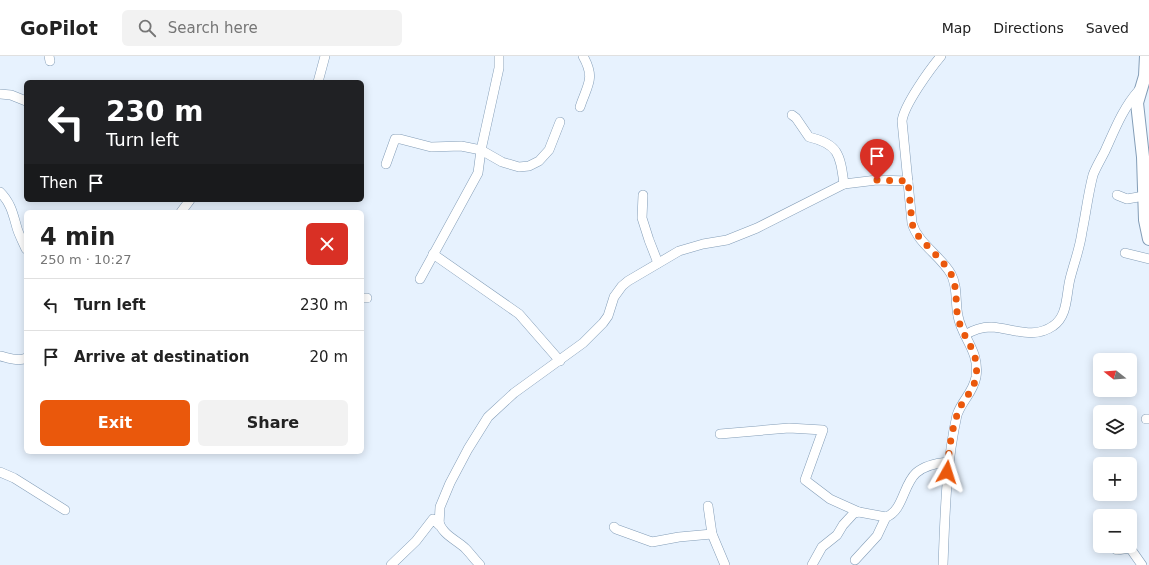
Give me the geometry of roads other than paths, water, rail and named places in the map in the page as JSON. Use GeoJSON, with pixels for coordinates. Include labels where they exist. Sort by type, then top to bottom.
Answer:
{"type":"FeatureCollection","features":[{"type":"Feature","properties":{"kind":"street"},"geometry":{"type":"LineString","coordinates":[[319,80],[325,56]]}},
{"type":"Feature","properties":{"kind":"street"},"geometry":{"type":"LineString","coordinates":[[420,279],[478,172],[481,150],[499,68],[499,56]]}},
{"type":"Feature","properties":{"kind":"street"},"geometry":{"type":"LineString","coordinates":[[580,107],[590,80],[589,71],[583,56]]}},
{"type":"Feature","properties":{"kind":"street"},"geometry":{"type":"LineString","coordinates":[[939,56],[903,115],[912,223],[914,230],[951,274],[956,293],[958,317],[963,332],[974,352],[976,359],[976,374],[973,389],[959,409],[948,462],[943,565]]}},
{"type":"Feature","properties":{"kind":"street"},"geometry":{"type":"LineString","coordinates":[[1146,56],[1145,76],[1137,103],[1143,157],[1145,220],[1149,239]]}},
{"type":"Feature","properties":{"kind":"street"},"geometry":{"type":"LineString","coordinates":[[965,335],[978,329],[991,327],[1020,332],[1038,332],[1050,328],[1059,321],[1064,311],[1082,233],[1086,204],[1094,174],[1125,109],[1140,89]]}},
{"type":"Feature","properties":{"kind":"street"},"geometry":{"type":"LineString","coordinates":[[0,94],[11,95],[24,100]]}},
{"type":"Feature","properties":{"kind":"street"},"geometry":{"type":"LineString","coordinates":[[792,115],[796,118],[809,137],[830,145],[837,153],[842,168],[844,184]]}},
{"type":"Feature","properties":{"kind":"street"},"geometry":{"type":"LineString","coordinates":[[386,164],[395,139],[400,139],[431,148],[461,146],[481,150],[502,162],[519,167],[529,166],[539,161],[549,150],[560,122]]}},
{"type":"Feature","properties":{"kind":"street"},"geometry":{"type":"LineString","coordinates":[[439,525],[440,507],[450,483],[468,449],[488,417],[514,394],[583,343],[608,316],[614,297],[622,286],[679,250],[726,240],[757,228],[844,184],[877,180],[908,181]]}},
{"type":"Feature","properties":{"kind":"street"},"geometry":{"type":"LineString","coordinates":[[0,192],[12,208],[17,230],[24,245]]}},
{"type":"Feature","properties":{"kind":"street"},"geometry":{"type":"LineString","coordinates":[[643,195],[642,218],[658,263]]}},
{"type":"Feature","properties":{"kind":"street"},"geometry":{"type":"LineString","coordinates":[[1117,195],[1127,199],[1144,196]]}},
{"type":"Feature","properties":{"kind":"street"},"geometry":{"type":"LineString","coordinates":[[1125,253],[1149,259]]}},
{"type":"Feature","properties":{"kind":"street"},"geometry":{"type":"LineString","coordinates":[[433,254],[519,314],[560,361]]}},
{"type":"Feature","properties":{"kind":"street"},"geometry":{"type":"LineString","coordinates":[[0,356],[17,360],[24,359]]}},
{"type":"Feature","properties":{"kind":"street"},"geometry":{"type":"LineString","coordinates":[[720,434],[789,428],[823,430],[805,480],[830,499],[859,512],[886,517]]}},
{"type":"Feature","properties":{"kind":"street"},"geometry":{"type":"LineString","coordinates":[[855,560],[877,536],[886,517],[893,513],[915,474],[931,465],[948,462]]}},
{"type":"Feature","properties":{"kind":"street"},"geometry":{"type":"LineString","coordinates":[[0,472],[14,478],[65,510]]}},
{"type":"Feature","properties":{"kind":"street"},"geometry":{"type":"LineString","coordinates":[[708,506],[712,534],[725,565]]}},
{"type":"Feature","properties":{"kind":"street"},"geometry":{"type":"LineString","coordinates":[[437,512],[439,525]]}},
{"type":"Feature","properties":{"kind":"street"},"geometry":{"type":"LineString","coordinates":[[812,565],[822,547],[835,538],[843,525],[854,513],[859,512]]}},
{"type":"Feature","properties":{"kind":"street"},"geometry":{"type":"LineString","coordinates":[[391,565],[416,541],[433,519],[447,534],[465,548],[480,565]]}},
{"type":"Feature","properties":{"kind":"street"},"geometry":{"type":"LineString","coordinates":[[614,527],[622,532],[652,542],[679,537],[712,534]]}},
{"type":"Feature","properties":{"kind":"street"},"geometry":{"type":"LineString","coordinates":[[1134,553],[1142,565]]}}]}
